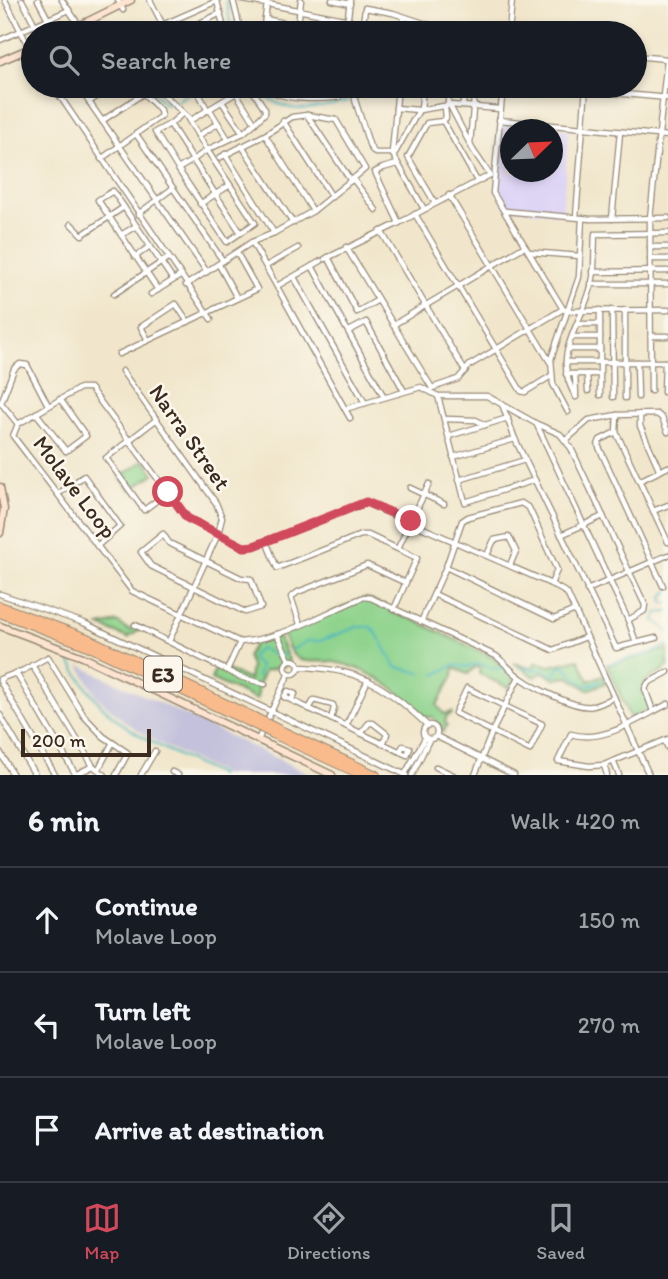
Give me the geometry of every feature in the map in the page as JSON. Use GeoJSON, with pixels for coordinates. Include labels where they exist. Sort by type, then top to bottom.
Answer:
{"type":"FeatureCollection","features":[{"type":"Feature","properties":{"kind":"highway","name":"E3"},"geometry":{"type":"LineString","coordinates":[[0,606],[87,638],[362,775]]}},
{"type":"Feature","properties":{"kind":"highway","name":"E3"},"geometry":{"type":"LineString","coordinates":[[0,613],[83,644],[253,720]]}},
{"type":"Feature","properties":{"kind":"highway","name":"E3"},"geometry":{"type":"LineString","coordinates":[[274,731],[376,775]]}},
{"type":"Feature","properties":{"kind":"main road"},"geometry":{"type":"LineString","coordinates":[[90,21],[131,0]]}},
{"type":"Feature","properties":{"kind":"main road"},"geometry":{"type":"LineString","coordinates":[[0,61],[21,53]]}},
{"type":"Feature","properties":{"kind":"main road"},"geometry":{"type":"LineString","coordinates":[[0,487],[4,503],[0,533]]}},
{"type":"Feature","properties":{"kind":"main road"},"geometry":{"type":"LineString","coordinates":[[0,626],[83,657],[332,775]]}},
{"type":"Feature","properties":{"kind":"street"},"geometry":{"type":"LineString","coordinates":[[5,0],[21,30]]}},
{"type":"Feature","properties":{"kind":"street"},"geometry":{"type":"LineString","coordinates":[[22,0],[33,21]]}},
{"type":"Feature","properties":{"kind":"street"},"geometry":{"type":"LineString","coordinates":[[38,0],[48,19]]}},
{"type":"Feature","properties":{"kind":"street"},"geometry":{"type":"LineString","coordinates":[[62,0],[77,21]]}},
{"type":"Feature","properties":{"kind":"street"},"geometry":{"type":"LineString","coordinates":[[150,0],[160,21]]}},
{"type":"Feature","properties":{"kind":"street"},"geometry":{"type":"LineString","coordinates":[[233,0],[238,21]]}},
{"type":"Feature","properties":{"kind":"street"},"geometry":{"type":"LineString","coordinates":[[242,0],[267,2],[349,20],[350,2],[332,0]]}},
{"type":"Feature","properties":{"kind":"street"},"geometry":{"type":"LineString","coordinates":[[298,21],[301,0]]}},
{"type":"Feature","properties":{"kind":"street"},"geometry":{"type":"LineString","coordinates":[[510,21],[512,0]]}},
{"type":"Feature","properties":{"kind":"street"},"geometry":{"type":"LineString","coordinates":[[170,21],[213,1],[219,2],[222,21]]}},
{"type":"Feature","properties":{"kind":"street"},"geometry":{"type":"LineString","coordinates":[[267,2],[265,19],[278,21]]}},
{"type":"Feature","properties":{"kind":"street"},"geometry":{"type":"LineString","coordinates":[[363,21],[365,8],[393,13],[413,21]]}},
{"type":"Feature","properties":{"kind":"street"},"geometry":{"type":"LineString","coordinates":[[44,21],[69,10]]}},
{"type":"Feature","properties":{"kind":"street"},"geometry":{"type":"LineString","coordinates":[[204,21],[221,13]]}},
{"type":"Feature","properties":{"kind":"street"},"geometry":{"type":"LineString","coordinates":[[0,40],[21,32]]}},
{"type":"Feature","properties":{"kind":"street"},"geometry":{"type":"LineString","coordinates":[[647,58],[667,60],[650,218],[651,391]]}},
{"type":"Feature","properties":{"kind":"street"},"geometry":{"type":"LineString","coordinates":[[647,95],[668,98]]}},
{"type":"Feature","properties":{"kind":"street"},"geometry":{"type":"LineString","coordinates":[[61,98],[211,320]]}},
{"type":"Feature","properties":{"kind":"street"},"geometry":{"type":"LineString","coordinates":[[86,98],[207,272]]}},
{"type":"Feature","properties":{"kind":"street"},"geometry":{"type":"LineString","coordinates":[[89,102],[95,98]]}},
{"type":"Feature","properties":{"kind":"street"},"geometry":{"type":"LineString","coordinates":[[102,121],[136,98]]}},
{"type":"Feature","properties":{"kind":"street"},"geometry":{"type":"LineString","coordinates":[[101,159],[161,116],[162,113],[148,98]]}},
{"type":"Feature","properties":{"kind":"street"},"geometry":{"type":"LineString","coordinates":[[167,98],[188,119],[255,223],[227,242],[155,132],[182,114]]}},
{"type":"Feature","properties":{"kind":"street"},"geometry":{"type":"LineString","coordinates":[[202,98],[228,139]]}},
{"type":"Feature","properties":{"kind":"street"},"geometry":{"type":"LineString","coordinates":[[188,119],[195,120],[228,98]]}},
{"type":"Feature","properties":{"kind":"street"},"geometry":{"type":"LineString","coordinates":[[239,98],[255,123]]}},
{"type":"Feature","properties":{"kind":"street"},"geometry":{"type":"LineString","coordinates":[[178,169],[207,150],[243,133],[255,123],[265,113],[256,98]]}},
{"type":"Feature","properties":{"kind":"street"},"geometry":{"type":"LineString","coordinates":[[313,98],[332,98]]}},
{"type":"Feature","properties":{"kind":"street"},"geometry":{"type":"LineString","coordinates":[[355,98],[370,147],[375,153],[392,153],[397,150],[420,110],[422,98]]}},
{"type":"Feature","properties":{"kind":"street"},"geometry":{"type":"LineString","coordinates":[[397,98],[392,153],[424,209]]}},
{"type":"Feature","properties":{"kind":"street"},"geometry":{"type":"LineString","coordinates":[[435,203],[408,157],[427,123],[443,121],[446,118],[448,98]]}},
{"type":"Feature","properties":{"kind":"street"},"geometry":{"type":"LineString","coordinates":[[463,98],[463,106]]}},
{"type":"Feature","properties":{"kind":"street"},"geometry":{"type":"LineString","coordinates":[[470,145],[474,98]]}},
{"type":"Feature","properties":{"kind":"street"},"geometry":{"type":"LineString","coordinates":[[501,98],[492,176],[493,193],[565,310]]}},
{"type":"Feature","properties":{"kind":"street"},"geometry":{"type":"LineString","coordinates":[[568,412],[552,384],[551,363],[565,310],[579,277],[585,98]]}},
{"type":"Feature","properties":{"kind":"street"},"geometry":{"type":"LineString","coordinates":[[222,102],[243,133]]}},
{"type":"Feature","properties":{"kind":"street"},"geometry":{"type":"LineString","coordinates":[[447,106],[492,176]]}},
{"type":"Feature","properties":{"kind":"street"},"geometry":{"type":"LineString","coordinates":[[396,108],[420,110],[463,106],[500,109]]}},
{"type":"Feature","properties":{"kind":"street"},"geometry":{"type":"LineString","coordinates":[[307,115],[376,210]]}},
{"type":"Feature","properties":{"kind":"street"},"geometry":{"type":"LineString","coordinates":[[186,285],[252,242],[313,211],[365,167],[335,120],[307,115],[283,121],[265,135],[219,158]]}},
{"type":"Feature","properties":{"kind":"street"},"geometry":{"type":"LineString","coordinates":[[499,120],[668,136]]}},
{"type":"Feature","properties":{"kind":"street"},"geometry":{"type":"LineString","coordinates":[[283,121],[332,197]]}},
{"type":"Feature","properties":{"kind":"street"},"geometry":{"type":"LineString","coordinates":[[443,121],[477,181]]}},
{"type":"Feature","properties":{"kind":"street"},"geometry":{"type":"LineString","coordinates":[[198,136],[218,123]]}},
{"type":"Feature","properties":{"kind":"street"},"geometry":{"type":"LineString","coordinates":[[170,124],[241,233]]}},
{"type":"Feature","properties":{"kind":"street"},"geometry":{"type":"LineString","coordinates":[[612,219],[620,132]]}},
{"type":"Feature","properties":{"kind":"street"},"geometry":{"type":"LineString","coordinates":[[136,134],[221,263],[237,298]]}},
{"type":"Feature","properties":{"kind":"street"},"geometry":{"type":"LineString","coordinates":[[265,135],[313,211]]}},
{"type":"Feature","properties":{"kind":"street"},"geometry":{"type":"LineString","coordinates":[[242,146],[293,223]]}},
{"type":"Feature","properties":{"kind":"street"},"geometry":{"type":"LineString","coordinates":[[225,154],[274,233]]}},
{"type":"Feature","properties":{"kind":"street"},"geometry":{"type":"LineString","coordinates":[[397,164],[375,172],[400,223]]}},
{"type":"Feature","properties":{"kind":"street"},"geometry":{"type":"LineString","coordinates":[[277,286],[346,247],[492,176]]}},
{"type":"Feature","properties":{"kind":"street"},"geometry":{"type":"LineString","coordinates":[[200,204],[230,185]]}},
{"type":"Feature","properties":{"kind":"street"},"geometry":{"type":"LineString","coordinates":[[138,214],[173,188]]}},
{"type":"Feature","properties":{"kind":"street"},"geometry":{"type":"LineString","coordinates":[[158,290],[98,200],[113,191],[173,280]]}},
{"type":"Feature","properties":{"kind":"street"},"geometry":{"type":"LineString","coordinates":[[449,195],[551,363]]}},
{"type":"Feature","properties":{"kind":"street"},"geometry":{"type":"LineString","coordinates":[[71,224],[82,235],[124,208]]}},
{"type":"Feature","properties":{"kind":"street"},"geometry":{"type":"LineString","coordinates":[[504,211],[579,218],[668,218]]}},
{"type":"Feature","properties":{"kind":"street"},"geometry":{"type":"LineString","coordinates":[[415,215],[521,391],[525,392],[551,376]]}},
{"type":"Feature","properties":{"kind":"street"},"geometry":{"type":"LineString","coordinates":[[121,235],[136,226]]}},
{"type":"Feature","properties":{"kind":"street"},"geometry":{"type":"LineString","coordinates":[[381,232],[465,371]]}},
{"type":"Feature","properties":{"kind":"street"},"geometry":{"type":"LineString","coordinates":[[575,374],[576,397],[566,374],[566,362],[591,284],[595,234],[668,233]]}},
{"type":"Feature","properties":{"kind":"street"},"geometry":{"type":"LineString","coordinates":[[252,242],[350,418]]}},
{"type":"Feature","properties":{"kind":"street"},"geometry":{"type":"LineString","coordinates":[[135,257],[150,246]]}},
{"type":"Feature","properties":{"kind":"street"},"geometry":{"type":"LineString","coordinates":[[393,325],[525,246]]}},
{"type":"Feature","properties":{"kind":"street"},"geometry":{"type":"LineString","coordinates":[[346,247],[432,388],[454,381],[470,365],[565,310],[668,310]]}},
{"type":"Feature","properties":{"kind":"street"},"geometry":{"type":"LineString","coordinates":[[650,247],[668,247]]}},
{"type":"Feature","properties":{"kind":"street"},"geometry":{"type":"LineString","coordinates":[[266,266],[298,248]]}},
{"type":"Feature","properties":{"kind":"street"},"geometry":{"type":"LineString","coordinates":[[528,251],[580,256]]}},
{"type":"Feature","properties":{"kind":"street"},"geometry":{"type":"LineString","coordinates":[[119,354],[257,289],[237,253]]}},
{"type":"Feature","properties":{"kind":"street"},"geometry":{"type":"LineString","coordinates":[[114,294],[168,258]]}},
{"type":"Feature","properties":{"kind":"street"},"geometry":{"type":"LineString","coordinates":[[325,259],[357,312],[378,300]]}},
{"type":"Feature","properties":{"kind":"street"},"geometry":{"type":"LineString","coordinates":[[650,259],[668,259]]}},
{"type":"Feature","properties":{"kind":"street"},"geometry":{"type":"LineString","coordinates":[[312,266],[384,397]]}},
{"type":"Feature","properties":{"kind":"street"},"geometry":{"type":"LineString","coordinates":[[593,272],[668,271]]}},
{"type":"Feature","properties":{"kind":"street"},"geometry":{"type":"LineString","coordinates":[[151,294],[180,276]]}},
{"type":"Feature","properties":{"kind":"street"},"geometry":{"type":"LineString","coordinates":[[294,277],[365,403]]}},
{"type":"Feature","properties":{"kind":"street"},"geometry":{"type":"LineString","coordinates":[[591,284],[668,284]]}},
{"type":"Feature","properties":{"kind":"street"},"geometry":{"type":"LineString","coordinates":[[148,340],[141,327],[176,304],[188,322]]}},
{"type":"Feature","properties":{"kind":"street"},"geometry":{"type":"LineString","coordinates":[[600,310],[600,395]]}},
{"type":"Feature","properties":{"kind":"street"},"geometry":{"type":"LineString","coordinates":[[612,310],[613,397]]}},
{"type":"Feature","properties":{"kind":"street"},"geometry":{"type":"LineString","coordinates":[[625,310],[625,398]]}},
{"type":"Feature","properties":{"kind":"street"},"geometry":{"type":"LineString","coordinates":[[349,331],[366,322],[404,391]]}},
{"type":"Feature","properties":{"kind":"street"},"geometry":{"type":"LineString","coordinates":[[577,324],[600,324]]}},
{"type":"Feature","properties":{"kind":"street"},"geometry":{"type":"LineString","coordinates":[[651,336],[668,337]]}},
{"type":"Feature","properties":{"kind":"street"},"geometry":{"type":"LineString","coordinates":[[572,337],[600,337]]}},
{"type":"Feature","properties":{"kind":"street"},"geometry":{"type":"LineString","coordinates":[[568,349],[600,349]]}},
{"type":"Feature","properties":{"kind":"street"},"geometry":{"type":"LineString","coordinates":[[566,362],[666,362],[664,391]]}},
{"type":"Feature","properties":{"kind":"street"},"geometry":{"type":"LineString","coordinates":[[637,362],[638,397]]}},
{"type":"Feature","properties":{"kind":"street"},"geometry":{"type":"LineString","coordinates":[[18,425],[1,403],[14,369],[20,364],[27,365],[48,405]]}},
{"type":"Feature","properties":{"kind":"street","name":"Narra Street"},"geometry":{"type":"LineString","coordinates":[[122,371],[216,503],[222,518],[218,534]]}},
{"type":"Feature","properties":{"kind":"street"},"geometry":{"type":"LineString","coordinates":[[566,374],[600,374]]}},
{"type":"Feature","properties":{"kind":"street"},"geometry":{"type":"LineString","coordinates":[[587,374],[587,391]]}},
{"type":"Feature","properties":{"kind":"street"},"geometry":{"type":"LineString","coordinates":[[345,409],[421,387],[439,396],[487,396],[560,434],[566,440],[645,608],[628,620]]}},
{"type":"Feature","properties":{"kind":"street","name":"Molave Loop"},"geometry":{"type":"LineString","coordinates":[[240,642],[132,591],[13,436],[18,425],[80,388],[90,388],[187,518],[244,547],[254,546],[366,502],[551,584],[567,593],[649,775]]}},
{"type":"Feature","properties":{"kind":"street"},"geometry":{"type":"LineString","coordinates":[[439,396],[465,502],[535,480]]}},
{"type":"Feature","properties":{"kind":"street"},"geometry":{"type":"LineString","coordinates":[[36,413],[66,452],[86,436],[60,399]]}},
{"type":"Feature","properties":{"kind":"street"},"geometry":{"type":"LineString","coordinates":[[502,403],[515,439],[616,648],[656,638]]}},
{"type":"Feature","properties":{"kind":"street"},"geometry":{"type":"LineString","coordinates":[[640,414],[640,426],[660,471]]}},
{"type":"Feature","properties":{"kind":"street"},"geometry":{"type":"LineString","coordinates":[[566,440],[589,419],[617,415],[661,415],[668,432]]}},
{"type":"Feature","properties":{"kind":"street"},"geometry":{"type":"LineString","coordinates":[[617,415],[616,432],[653,511],[666,531],[668,542]]}},
{"type":"Feature","properties":{"kind":"street"},"geometry":{"type":"LineString","coordinates":[[449,436],[508,418]]}},
{"type":"Feature","properties":{"kind":"street"},"geometry":{"type":"LineString","coordinates":[[156,419],[106,458],[144,510],[168,492]]}},
{"type":"Feature","properties":{"kind":"street"},"geometry":{"type":"LineString","coordinates":[[445,419],[476,420],[486,425]]}},
{"type":"Feature","properties":{"kind":"street"},"geometry":{"type":"LineString","coordinates":[[537,424],[636,642]]}},
{"type":"Feature","properties":{"kind":"street"},"geometry":{"type":"LineString","coordinates":[[616,432],[603,438],[598,445],[663,586]]}},
{"type":"Feature","properties":{"kind":"street"},"geometry":{"type":"LineString","coordinates":[[453,457],[515,439]]}},
{"type":"Feature","properties":{"kind":"street"},"geometry":{"type":"LineString","coordinates":[[459,480],[525,460]]}},
{"type":"Feature","properties":{"kind":"street"},"geometry":{"type":"LineString","coordinates":[[639,481],[668,467]]}},
{"type":"Feature","properties":{"kind":"street"},"geometry":{"type":"LineString","coordinates":[[58,494],[84,476],[120,526],[97,545]]}},
{"type":"Feature","properties":{"kind":"street"},"geometry":{"type":"LineString","coordinates":[[398,548],[429,484]]}},
{"type":"Feature","properties":{"kind":"street"},"geometry":{"type":"LineString","coordinates":[[410,488],[444,504]]}},
{"type":"Feature","properties":{"kind":"street"},"geometry":{"type":"LineString","coordinates":[[421,622],[446,568],[462,521],[468,517],[521,503],[529,508],[557,570],[551,584]]}},
{"type":"Feature","properties":{"kind":"street"},"geometry":{"type":"LineString","coordinates":[[653,511],[668,505]]}},
{"type":"Feature","properties":{"kind":"street"},"geometry":{"type":"LineString","coordinates":[[561,535],[603,516]]}},
{"type":"Feature","properties":{"kind":"street"},"geometry":{"type":"LineString","coordinates":[[163,534],[169,543],[241,578],[251,579],[261,607],[245,612],[192,588],[151,566],[141,552],[163,534]]}},
{"type":"Feature","properties":{"kind":"street"},"geometry":{"type":"LineString","coordinates":[[169,641],[218,534]]}},
{"type":"Feature","properties":{"kind":"street"},"geometry":{"type":"LineString","coordinates":[[265,541],[277,568],[362,535],[368,535],[417,558],[404,582],[394,610]]}},
{"type":"Feature","properties":{"kind":"street"},"geometry":{"type":"LineString","coordinates":[[487,555],[494,540],[509,537],[516,551],[510,565]]}},
{"type":"Feature","properties":{"kind":"street"},"geometry":{"type":"LineString","coordinates":[[587,590],[668,555]]}},
{"type":"Feature","properties":{"kind":"street"},"geometry":{"type":"LineString","coordinates":[[300,624],[291,597],[359,567],[375,567],[404,582]]}},
{"type":"Feature","properties":{"kind":"street"},"geometry":{"type":"LineString","coordinates":[[446,568],[554,620],[575,610]]}},
{"type":"Feature","properties":{"kind":"street"},"geometry":{"type":"LineString","coordinates":[[0,594],[75,620],[405,775],[427,739],[436,736],[514,775]]}},
{"type":"Feature","properties":{"kind":"street"},"geometry":{"type":"LineString","coordinates":[[434,594],[553,650],[586,637]]}},
{"type":"Feature","properties":{"kind":"street"},"geometry":{"type":"LineString","coordinates":[[227,670],[240,642],[256,641],[277,634],[364,597],[496,656],[519,677],[579,706],[592,707],[614,697]]}},
{"type":"Feature","properties":{"kind":"street"},"geometry":{"type":"LineString","coordinates":[[135,625],[240,677],[265,684]]}},
{"type":"Feature","properties":{"kind":"street"},"geometry":{"type":"LineString","coordinates":[[277,634],[289,660]]}},
{"type":"Feature","properties":{"kind":"street"},"geometry":{"type":"LineString","coordinates":[[55,775],[0,680],[48,657],[84,716],[112,744],[128,752],[116,775]]}},
{"type":"Feature","properties":{"kind":"street"},"geometry":{"type":"LineString","coordinates":[[289,660],[296,661],[299,667]]}},
{"type":"Feature","properties":{"kind":"street"},"geometry":{"type":"LineString","coordinates":[[289,660],[285,666],[289,673]]}},
{"type":"Feature","properties":{"kind":"street"},"geometry":{"type":"LineString","coordinates":[[33,665],[93,766],[105,775]]}},
{"type":"Feature","properties":{"kind":"street"},"geometry":{"type":"LineString","coordinates":[[289,673],[296,673],[299,667]]}},
{"type":"Feature","properties":{"kind":"street"},"geometry":{"type":"LineString","coordinates":[[299,667],[329,668],[356,674],[368,680],[398,699],[427,725],[436,727],[436,736]]}},
{"type":"Feature","properties":{"kind":"street"},"geometry":{"type":"LineString","coordinates":[[653,711],[645,688],[648,683],[668,671]]}},
{"type":"Feature","properties":{"kind":"street"},"geometry":{"type":"LineString","coordinates":[[16,673],[76,775],[93,766]]}},
{"type":"Feature","properties":{"kind":"street"},"geometry":{"type":"LineString","coordinates":[[258,740],[289,673]]}},
{"type":"Feature","properties":{"kind":"street"},"geometry":{"type":"LineString","coordinates":[[475,775],[492,732],[519,677]]}},
{"type":"Feature","properties":{"kind":"street"},"geometry":{"type":"LineString","coordinates":[[346,726],[368,680]]}},
{"type":"Feature","properties":{"kind":"street"},"geometry":{"type":"LineString","coordinates":[[467,688],[505,705],[542,724],[530,750],[455,713],[467,688]]}},
{"type":"Feature","properties":{"kind":"street"},"geometry":{"type":"LineString","coordinates":[[290,700],[400,751]]}},
{"type":"Feature","properties":{"kind":"street"},"geometry":{"type":"LineString","coordinates":[[309,709],[314,700],[333,705],[331,719]]}},
{"type":"Feature","properties":{"kind":"street"},"geometry":{"type":"LineString","coordinates":[[668,704],[595,736],[571,734],[558,761],[589,766],[604,765],[666,740],[668,748]]}},
{"type":"Feature","properties":{"kind":"street"},"geometry":{"type":"LineString","coordinates":[[0,715],[35,775]]}},
{"type":"Feature","properties":{"kind":"street"},"geometry":{"type":"LineString","coordinates":[[361,733],[369,723],[373,723],[387,734],[383,744]]}},
{"type":"Feature","properties":{"kind":"street"},"geometry":{"type":"LineString","coordinates":[[412,775],[427,739],[423,731],[427,725]]}},
{"type":"Feature","properties":{"kind":"street"},"geometry":{"type":"LineString","coordinates":[[98,770],[112,744]]}},
{"type":"Feature","properties":{"kind":"street"},"geometry":{"type":"LineString","coordinates":[[141,775],[155,751]]}},
{"type":"Feature","properties":{"kind":"street"},"geometry":{"type":"LineString","coordinates":[[0,752],[13,775]]}},
{"type":"Feature","properties":{"kind":"street"},"geometry":{"type":"LineString","coordinates":[[614,763],[619,775]]}},
{"type":"Feature","properties":{"kind":"street"},"geometry":{"type":"LineString","coordinates":[[604,765],[607,775]]}},
{"type":"Feature","properties":{"kind":"street"},"geometry":{"type":"LineString","coordinates":[[436,767],[453,775]]}},
{"type":"Feature","properties":{"kind":"street"},"geometry":{"type":"LineString","coordinates":[[172,772],[178,775]]}},
{"type":"Feature","properties":{"kind":"shaded area"},"geometry":{"type":"Polygon","coordinates":[[[563,128],[569,129],[562,215],[505,207],[496,191],[500,152],[500,182],[563,182],[563,128]]]}},
{"type":"Feature","properties":{"kind":"shaded area"},"geometry":{"type":"Polygon","coordinates":[[[79,665],[312,775],[224,775],[155,741],[123,720],[97,697],[79,665]]]}},
{"type":"Feature","properties":{"kind":"green space"},"geometry":{"type":"Polygon","coordinates":[[[144,460],[154,474],[130,490],[120,477],[144,460]]]}},
{"type":"Feature","properties":{"kind":"green space"},"geometry":{"type":"Polygon","coordinates":[[[364,598],[490,656],[516,677],[509,688],[479,674],[480,667],[474,668],[468,674],[454,668],[453,676],[437,705],[444,714],[452,712],[447,716],[447,725],[443,732],[433,717],[425,717],[406,698],[372,675],[334,662],[301,660],[292,653],[283,634],[364,598]]]}},
{"type":"Feature","properties":{"kind":"green space"},"geometry":{"type":"Polygon","coordinates":[[[117,622],[130,631],[135,625],[142,628],[128,638],[100,626],[117,622]]]}},
{"type":"Feature","properties":{"kind":"green space"},"geometry":{"type":"Polygon","coordinates":[[[277,634],[289,660],[285,666],[264,671],[257,700],[211,679],[217,665],[249,680],[251,666],[247,656],[256,641],[277,634]]]}},
{"type":"Feature","properties":{"kind":"green space"},"geometry":{"type":"Polygon","coordinates":[[[668,649],[668,667],[647,680],[644,688],[652,709],[630,718],[607,665],[668,649]]]}},
{"type":"Feature","properties":{"kind":"green space"},"geometry":{"type":"Polygon","coordinates":[[[579,659],[589,681],[602,675],[606,683],[588,690],[569,677],[554,679],[543,672],[535,677],[514,663],[529,668],[536,662],[550,666],[579,659]]]}},
{"type":"Feature","properties":{"kind":"waterway"},"geometry":{"type":"LineString","coordinates":[[226,0],[230,21]]}},
{"type":"Feature","properties":{"kind":"waterway"},"geometry":{"type":"LineString","coordinates":[[159,98],[171,105]]}},
{"type":"Feature","properties":{"kind":"waterway"},"geometry":{"type":"LineString","coordinates":[[176,102],[181,98]]}},
{"type":"Feature","properties":{"kind":"waterway"},"geometry":{"type":"LineString","coordinates":[[269,98],[298,109],[348,101]]}},
{"type":"Feature","properties":{"kind":"waterway"},"geometry":{"type":"LineString","coordinates":[[668,591],[663,597],[663,603],[668,603]]}},
{"type":"Feature","properties":{"kind":"waterway"},"geometry":{"type":"LineString","coordinates":[[668,612],[657,613],[655,620],[668,632]]}},
{"type":"Feature","properties":{"kind":"waterway"},"geometry":{"type":"LineString","coordinates":[[290,651],[307,641],[320,641],[357,627],[371,627],[396,667],[421,673]]}},
{"type":"Feature","properties":{"kind":"waterway"},"geometry":{"type":"LineString","coordinates":[[608,664],[652,653],[668,645]]}},
{"type":"Feature","properties":{"kind":"waterway"},"geometry":{"type":"LineString","coordinates":[[257,677],[260,666],[254,662],[252,656],[261,648],[276,657],[283,654]]}},
{"type":"Feature","properties":{"kind":"waterway"},"geometry":{"type":"LineString","coordinates":[[65,654],[92,695],[115,718],[158,746],[219,775]]}},
{"type":"Feature","properties":{"kind":"waterway"},"geometry":{"type":"LineString","coordinates":[[435,675],[454,665],[467,667],[478,664],[496,669],[505,668]]}},
{"type":"Feature","properties":{"kind":"waterway"},"geometry":{"type":"LineString","coordinates":[[520,668],[544,670],[554,676],[558,668],[564,665],[579,681],[588,686],[601,681]]}},
{"type":"Feature","properties":{"kind":"route"},"geometry":{"type":"LineString","coordinates":[[168,492],[187,518],[244,547],[254,546],[366,502],[411,521]]}}]}
